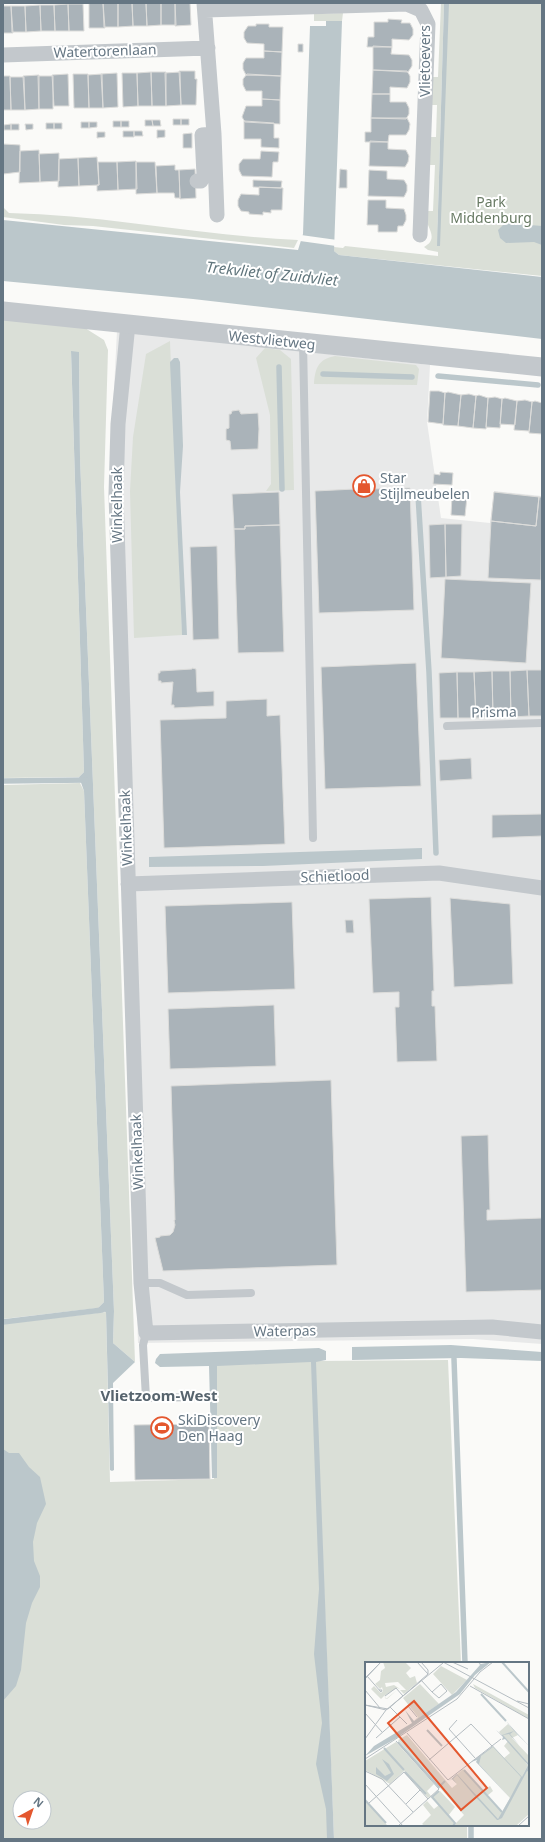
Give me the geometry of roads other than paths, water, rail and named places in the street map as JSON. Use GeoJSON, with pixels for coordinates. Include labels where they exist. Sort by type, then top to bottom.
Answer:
{"type":"FeatureCollection","features":[{"type":"Feature","properties":{"kind":"street","name":"Vlietoevers"},"geometry":{"type":"LineString","coordinates":[[217,215],[214,134],[205,6],[407,4],[421,10],[428,24],[420,235]]}},
{"type":"Feature","properties":{"kind":"street","name":"Watertorenlaan"},"geometry":{"type":"LineString","coordinates":[[3,55],[208,48]]}},
{"type":"Feature","properties":{"kind":"street"},"geometry":{"type":"LineString","coordinates":[[197,181],[201,181],[204,175],[202,135],[214,134]]}},
{"type":"Feature","properties":{"kind":"street","name":"Westvlietweg"},"geometry":{"type":"LineString","coordinates":[[3,310],[303,343],[542,367]]}},
{"type":"Feature","properties":{"kind":"street","name":"Winkelhaak"},"geometry":{"type":"LineString","coordinates":[[128,324],[118,424],[116,494],[141,1283],[146,1333]]}},
{"type":"Feature","properties":{"kind":"street","name":"Schietlood"},"geometry":{"type":"LineString","coordinates":[[128,884],[439,873],[542,888]]}},
{"type":"Feature","properties":{"kind":"street","name":"Waterpas"},"geometry":{"type":"LineString","coordinates":[[146,1333],[492,1328],[542,1332]]}},
{"type":"Feature","properties":{"kind":"lane"},"geometry":{"type":"LineString","coordinates":[[303,343],[313,838]]}},
{"type":"Feature","properties":{"kind":"lane","name":"Prisma"},"geometry":{"type":"LineString","coordinates":[[447,726],[542,723]]}},
{"type":"Feature","properties":{"kind":"lane"},"geometry":{"type":"LineString","coordinates":[[141,1283],[160,1283],[187,1295],[252,1293]]}},
{"type":"Feature","properties":{"kind":"lane"},"geometry":{"type":"LineString","coordinates":[[146,1333],[142,1345],[146,1398],[198,1397]]}},
{"type":"Feature","properties":{"kind":"water"},"geometry":{"type":"Polygon","coordinates":[[[444,3],[449,3],[440,246],[437,246],[444,3]]]}},
{"type":"Feature","properties":{"kind":"water","name":"Trekvliet of Zuidvliet"},"geometry":{"type":"Polygon","coordinates":[[[326,21],[342,21],[334,251],[339,255],[542,277],[542,339],[193,299],[3,281],[3,220],[298,250],[303,234],[310,26],[326,26],[326,21]]]}},
{"type":"Feature","properties":{"kind":"water"},"geometry":{"type":"Polygon","coordinates":[[[505,223],[542,226],[542,245],[534,242],[506,243],[500,238],[498,230],[505,223]]]}},
{"type":"Feature","properties":{"kind":"water"},"geometry":{"type":"Polygon","coordinates":[[[71,351],[79,352],[80,458],[114,1311],[113,1343],[135,1362],[113,1383],[114,1470],[112,1471],[110,1470],[106,1312],[95,1311],[104,1302],[84,791],[79,777],[84,772],[71,351]]]}},
{"type":"Feature","properties":{"kind":"water"},"geometry":{"type":"Polygon","coordinates":[[[174,358],[178,358],[180,362],[183,446],[180,492],[187,635],[182,635],[170,362],[174,358]]]}},
{"type":"Feature","properties":{"kind":"water"},"geometry":{"type":"Polygon","coordinates":[[[422,848],[422,859],[263,866],[149,867],[149,857],[422,848]]]}},
{"type":"Feature","properties":{"kind":"water"},"geometry":{"type":"Polygon","coordinates":[[[451,1345],[542,1352],[542,1361],[461,1358],[352,1360],[352,1347],[451,1345]]]}},
{"type":"Feature","properties":{"kind":"water"},"geometry":{"type":"Polygon","coordinates":[[[319,1348],[326,1351],[326,1360],[316,1362],[334,1839],[327,1839],[326,1809],[316,1764],[322,1723],[314,1654],[319,1589],[311,1362],[217,1366],[217,1478],[212,1478],[209,1366],[160,1367],[155,1363],[160,1354],[319,1348]]]}},
{"type":"Feature","properties":{"kind":"water"},"geometry":{"type":"Polygon","coordinates":[[[3,1449],[9,1453],[19,1453],[29,1467],[40,1477],[46,1504],[37,1523],[33,1542],[34,1561],[40,1576],[40,1587],[32,1603],[26,1623],[21,1670],[16,1686],[3,1701],[3,1449]]]}},
{"type":"Feature","properties":{"kind":"waterway"},"geometry":{"type":"LineString","coordinates":[[279,367],[282,489]]}},
{"type":"Feature","properties":{"kind":"waterway"},"geometry":{"type":"LineString","coordinates":[[323,374],[412,377]]}},
{"type":"Feature","properties":{"kind":"waterway"},"geometry":{"type":"LineString","coordinates":[[438,376],[538,385]]}},
{"type":"Feature","properties":{"kind":"waterway"},"geometry":{"type":"LineString","coordinates":[[418,495],[429,672],[436,853]]}},
{"type":"Feature","properties":{"kind":"waterway"},"geometry":{"type":"LineString","coordinates":[[3,781],[86,780]]}},
{"type":"Feature","properties":{"kind":"waterway"},"geometry":{"type":"LineString","coordinates":[[3,1322],[102,1310]]}},
{"type":"Feature","properties":{"kind":"waterway"},"geometry":{"type":"LineString","coordinates":[[454,1359],[465,1662]]}},
{"type":"Feature","properties":{"kind":"waterway"},"geometry":{"type":"LineString","coordinates":[[471,1826],[471,1839]]}},
{"type":"Feature","properties":{"kind":"place","name":"Star Stijlmeubelen"},"geometry":{"type":"Point","coordinates":[364,486]}},
{"type":"Feature","properties":{"kind":"place","name":"SkiDiscovery Den Haag"},"geometry":{"type":"Point","coordinates":[162,1428]}},
{"type":"Feature","properties":{"kind":"district","name":"Vlietzoom-West"},"geometry":{"type":"Point","coordinates":[159,1396]}},
{"type":"Feature","properties":{"kind":"park label","name":"Park Middenburg"},"geometry":{"type":"Point","coordinates":[491,210]}}]}
